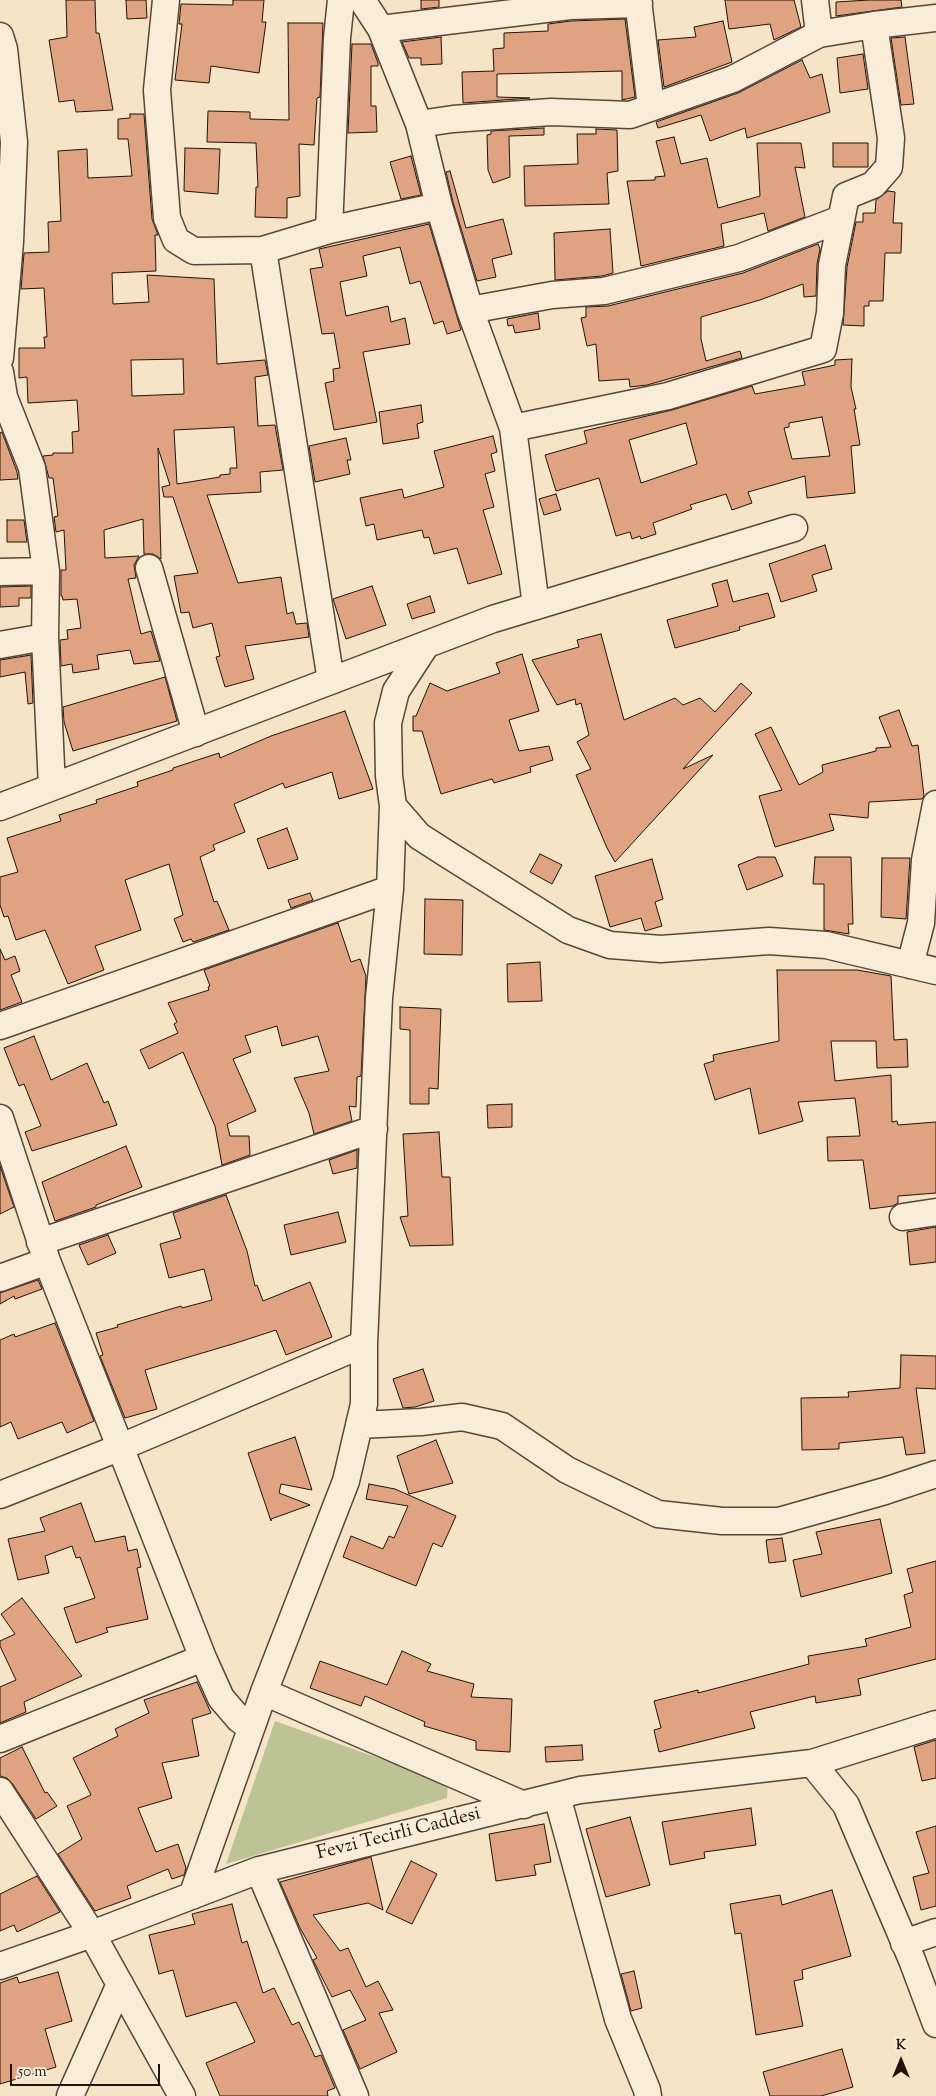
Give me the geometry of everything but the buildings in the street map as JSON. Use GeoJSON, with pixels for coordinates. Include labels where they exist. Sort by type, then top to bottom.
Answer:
{"type":"FeatureCollection","features":[{"type":"Feature","properties":{"kind":"street"},"geometry":{"type":"LineString","coordinates":[[166,0],[157,90],[167,218],[176,240],[194,251],[263,250],[329,230],[440,206]]}},
{"type":"Feature","properties":{"kind":"street"},"geometry":{"type":"LineString","coordinates":[[329,230],[337,38],[341,0]]}},
{"type":"Feature","properties":{"kind":"street"},"geometry":{"type":"LineString","coordinates":[[362,0],[381,29],[419,124],[470,310],[513,428],[536,606]]}},
{"type":"Feature","properties":{"kind":"street"},"geometry":{"type":"LineString","coordinates":[[815,0],[819,34]]}},
{"type":"Feature","properties":{"kind":"street"},"geometry":{"type":"LineString","coordinates":[[381,29],[570,6],[639,2],[651,107]]}},
{"type":"Feature","properties":{"kind":"street"},"geometry":{"type":"LineString","coordinates":[[419,124],[453,119],[551,112],[630,115],[733,79],[819,34],[936,18]]}},
{"type":"Feature","properties":{"kind":"street"},"geometry":{"type":"LineString","coordinates":[[513,428],[668,396],[823,350],[830,313],[832,265],[846,196],[873,185],[889,168],[891,138],[874,25]]}},
{"type":"Feature","properties":{"kind":"street"},"geometry":{"type":"LineString","coordinates":[[0,36],[4,49],[14,142],[5,242],[0,358]]}},
{"type":"Feature","properties":{"kind":"street"},"geometry":{"type":"LineString","coordinates":[[470,310],[552,295],[604,291],[739,258],[842,219]]}},
{"type":"Feature","properties":{"kind":"street"},"geometry":{"type":"LineString","coordinates":[[263,250],[330,681]]}},
{"type":"Feature","properties":{"kind":"street"},"geometry":{"type":"LineString","coordinates":[[0,372],[4,397],[32,468],[46,571],[45,637],[52,787]]}},
{"type":"Feature","properties":{"kind":"street"},"geometry":{"type":"LineString","coordinates":[[0,807],[493,619],[794,528]]}},
{"type":"Feature","properties":{"kind":"street"},"geometry":{"type":"LineString","coordinates":[[149,568],[196,733]]}},
{"type":"Feature","properties":{"kind":"street"},"geometry":{"type":"LineString","coordinates":[[0,572],[46,571]]}},
{"type":"Feature","properties":{"kind":"street"},"geometry":{"type":"LineString","coordinates":[[0,645],[45,637]]}},
{"type":"Feature","properties":{"kind":"street"},"geometry":{"type":"LineString","coordinates":[[192,1896],[264,1692],[346,1481],[364,1404],[364,1344],[379,998],[390,889],[394,806],[389,776],[388,723],[396,691],[426,645]]}},
{"type":"Feature","properties":{"kind":"street"},"geometry":{"type":"LineString","coordinates":[[910,965],[920,923],[925,860],[936,804]]}},
{"type":"Feature","properties":{"kind":"street"},"geometry":{"type":"LineString","coordinates":[[394,806],[419,836],[568,930],[610,945],[661,950],[769,941],[826,945],[936,971]]}},
{"type":"Feature","properties":{"kind":"street"},"geometry":{"type":"LineString","coordinates":[[0,1026],[390,889]]}},
{"type":"Feature","properties":{"kind":"street"},"geometry":{"type":"LineString","coordinates":[[0,1118],[6,1159],[44,1251],[203,1658],[221,1698],[239,1719],[251,1728]]}},
{"type":"Feature","properties":{"kind":"street"},"geometry":{"type":"LineString","coordinates":[[0,1278],[44,1251],[374,1129]]}},
{"type":"Feature","properties":{"kind":"street"},"geometry":{"type":"LineString","coordinates":[[902,1217],[936,1212]]}},
{"type":"Feature","properties":{"kind":"street"},"geometry":{"type":"LineString","coordinates":[[0,1495],[121,1447],[364,1344]]}},
{"type":"Feature","properties":{"kind":"street"},"geometry":{"type":"LineString","coordinates":[[359,1425],[421,1422],[462,1417],[502,1426],[567,1470],[658,1514],[722,1521],[779,1521],[885,1491],[935,1472]]}},
{"type":"Feature","properties":{"kind":"street"},"geometry":{"type":"LineString","coordinates":[[0,1739],[203,1658]]}},
{"type":"Feature","properties":{"kind":"street"},"geometry":{"type":"LineString","coordinates":[[264,1692],[524,1805]]}},
{"type":"Feature","properties":{"kind":"street","name":"Fevzi Tecirli Caddesi"},"geometry":{"type":"LineString","coordinates":[[0,1966],[92,1934],[259,1870],[580,1790],[812,1763],[936,1724]]}},
{"type":"Feature","properties":{"kind":"street"},"geometry":{"type":"LineString","coordinates":[[812,1763],[846,1805],[912,1960],[936,2024]]}},
{"type":"Feature","properties":{"kind":"street"},"geometry":{"type":"LineString","coordinates":[[0,1791],[92,1934],[182,2096]]}},
{"type":"Feature","properties":{"kind":"street"},"geometry":{"type":"LineString","coordinates":[[557,1796],[618,2019],[648,2096]]}},
{"type":"Feature","properties":{"kind":"street"},"geometry":{"type":"LineString","coordinates":[[259,1870],[356,2096]]}},
{"type":"Feature","properties":{"kind":"street"},"geometry":{"type":"LineString","coordinates":[[904,1943],[936,1932]]}},
{"type":"Feature","properties":{"kind":"street"},"geometry":{"type":"LineString","coordinates":[[70,2096],[120,1984]]}},
{"type":"Feature","properties":{"kind":"green space"},"geometry":{"type":"Polygon","coordinates":[[[275,1721],[448,1783],[447,1798],[226,1864],[275,1721]]]}}]}
